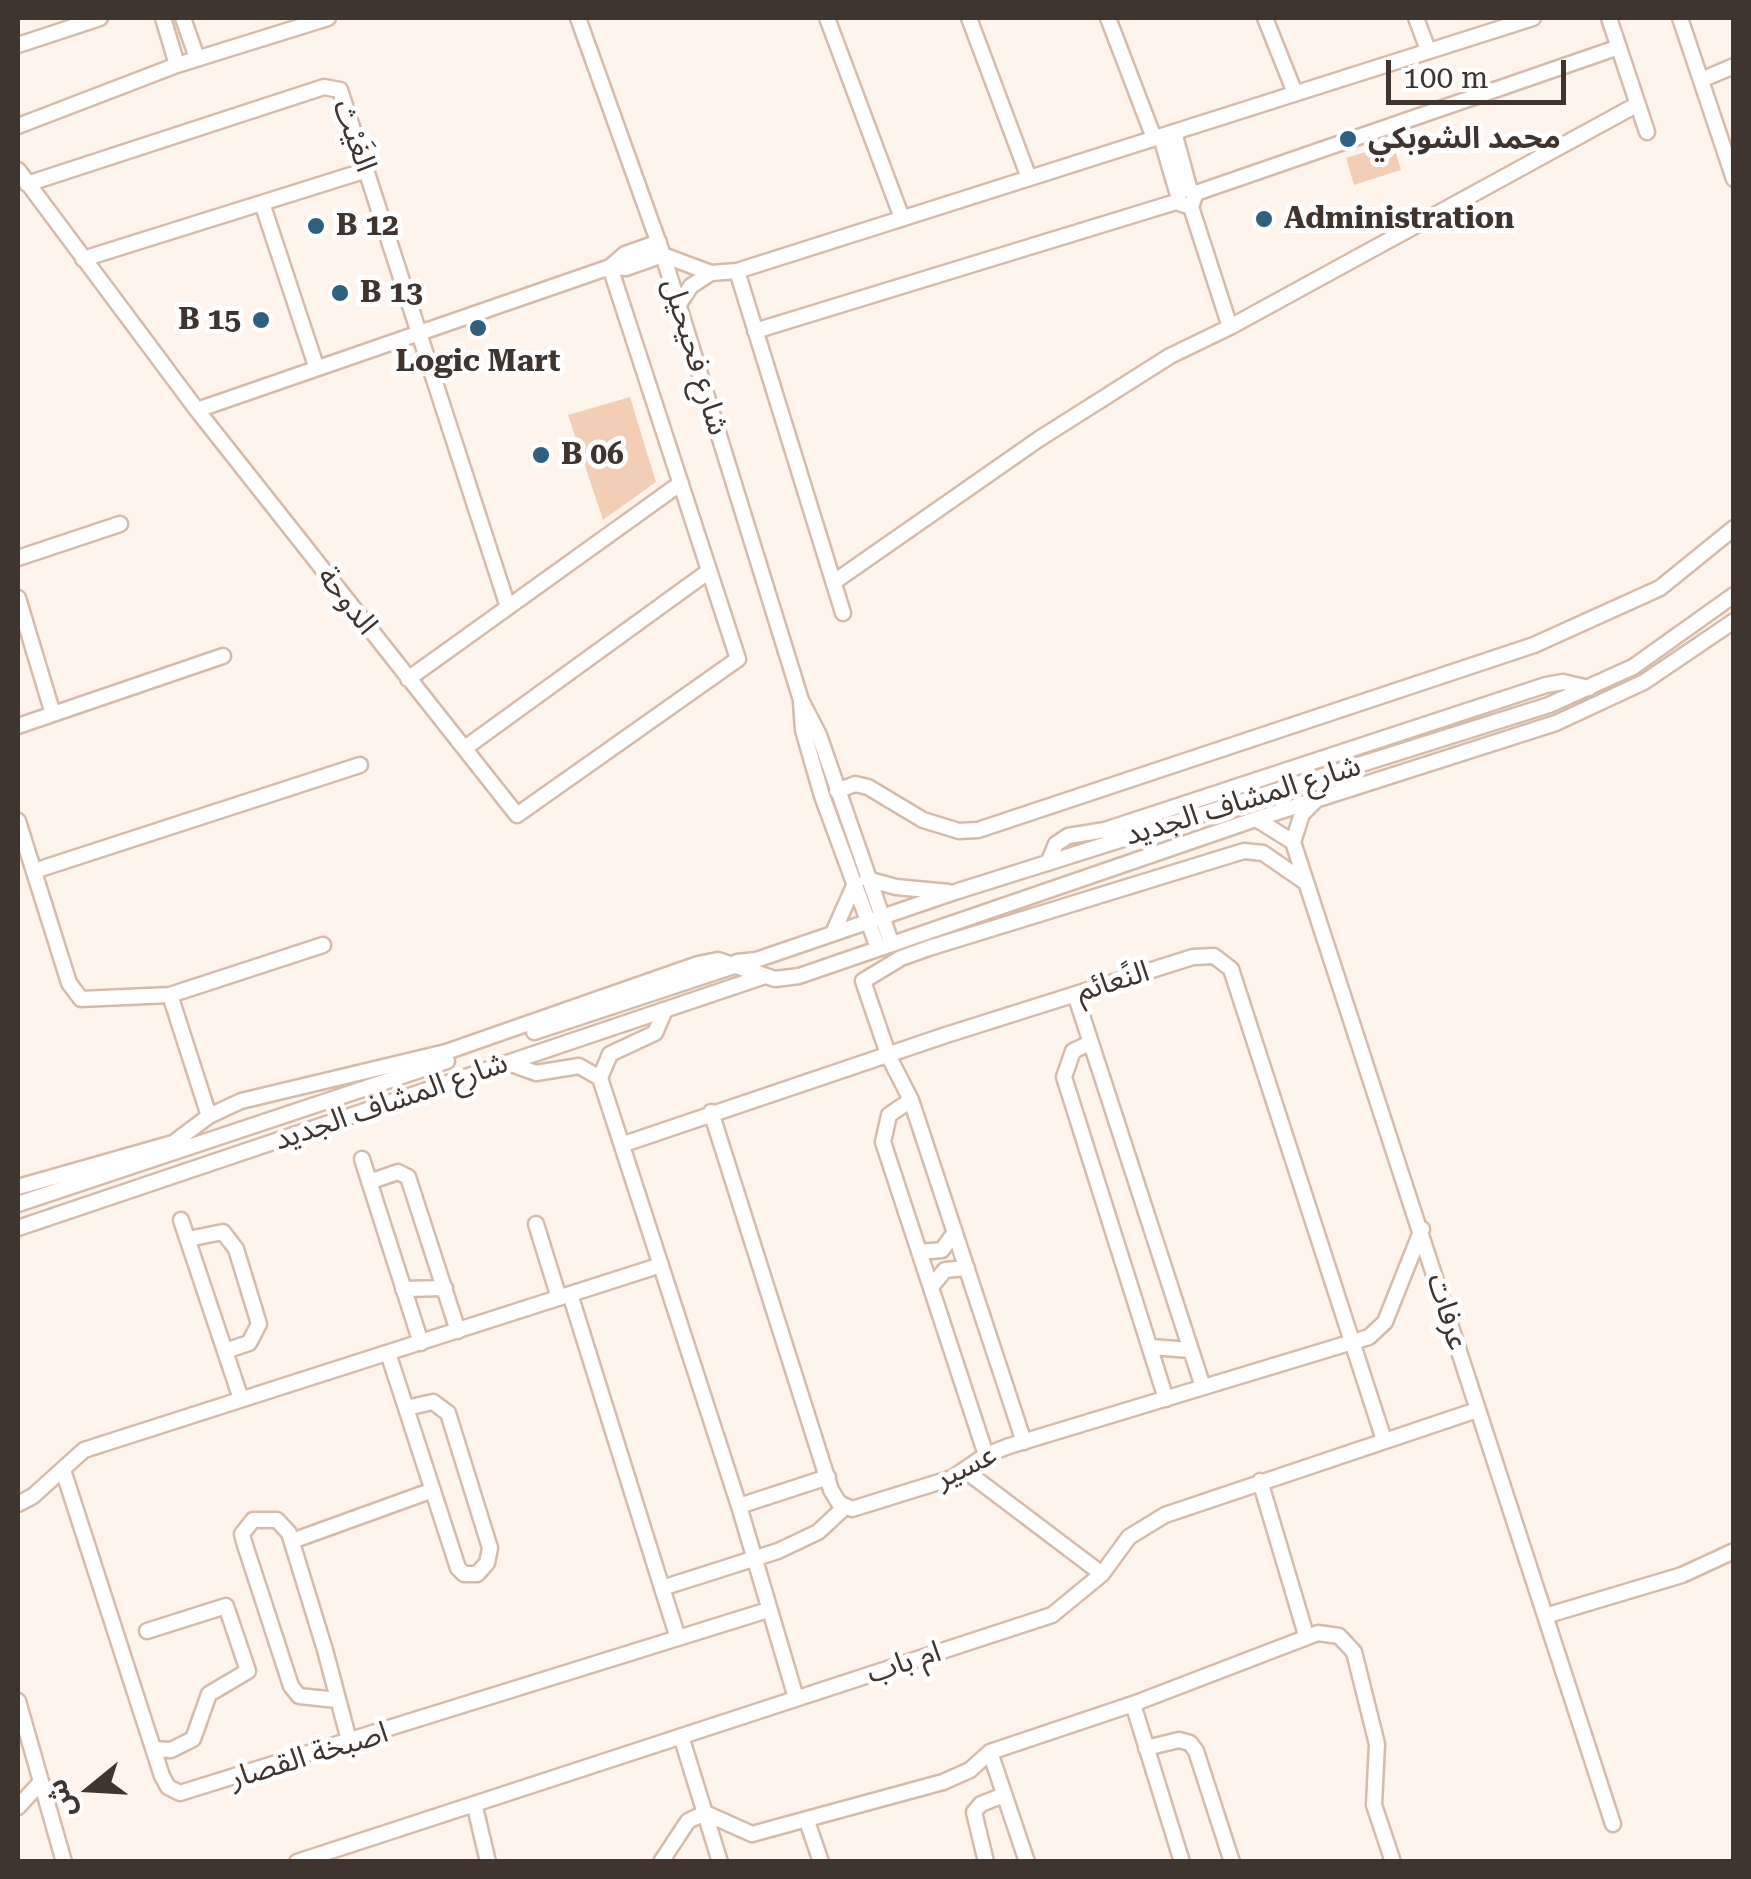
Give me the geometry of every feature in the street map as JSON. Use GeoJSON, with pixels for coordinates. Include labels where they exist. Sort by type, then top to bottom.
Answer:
{"type":"FeatureCollection","features":[{"type":"Feature","properties":{"kind":"street"},"geometry":{"type":"LineString","coordinates":[[45,18],[50,34]]}},
{"type":"Feature","properties":{"kind":"street"},"geometry":{"type":"LineString","coordinates":[[18,44],[100,18]]}},
{"type":"Feature","properties":{"kind":"street"},"geometry":{"type":"LineString","coordinates":[[163,18],[177,65]]}},
{"type":"Feature","properties":{"kind":"street"},"geometry":{"type":"LineString","coordinates":[[183,18],[197,58]]}},
{"type":"Feature","properties":{"kind":"street"},"geometry":{"type":"LineString","coordinates":[[18,126],[197,58],[328,18]]}},
{"type":"Feature","properties":{"kind":"street","name":"شارع فحيحيل"},"geometry":{"type":"LineString","coordinates":[[578,18],[661,248],[801,700],[816,726],[881,916],[885,945]]}},
{"type":"Feature","properties":{"kind":"street"},"geometry":{"type":"LineString","coordinates":[[827,18],[902,218]]}},
{"type":"Feature","properties":{"kind":"street"},"geometry":{"type":"LineString","coordinates":[[969,18],[1030,178]]}},
{"type":"Feature","properties":{"kind":"street"},"geometry":{"type":"LineString","coordinates":[[1108,18],[1163,136],[1230,327]]}},
{"type":"Feature","properties":{"kind":"street"},"geometry":{"type":"LineString","coordinates":[[1265,18],[1296,93]]}},
{"type":"Feature","properties":{"kind":"street"},"geometry":{"type":"LineString","coordinates":[[1416,18],[1428,50]]}},
{"type":"Feature","properties":{"kind":"street"},"geometry":{"type":"LineString","coordinates":[[679,304],[691,286],[711,274],[738,271],[1533,18]]}},
{"type":"Feature","properties":{"kind":"street"},"geometry":{"type":"LineString","coordinates":[[1609,18],[1647,132]]}},
{"type":"Feature","properties":{"kind":"street"},"geometry":{"type":"LineString","coordinates":[[1668,18],[1682,22],[1734,179]]}},
{"type":"Feature","properties":{"kind":"street"},"geometry":{"type":"LineString","coordinates":[[755,331],[1186,196],[1619,47]]}},
{"type":"Feature","properties":{"kind":"street"},"geometry":{"type":"LineString","coordinates":[[1701,80],[1734,66]]}},
{"type":"Feature","properties":{"kind":"street","name":"الغَيْث"},"geometry":{"type":"LineString","coordinates":[[28,184],[330,86],[343,94],[508,607]]}},
{"type":"Feature","properties":{"kind":"street"},"geometry":{"type":"LineString","coordinates":[[834,582],[1038,439],[1170,356],[1638,104]]}},
{"type":"Feature","properties":{"kind":"street","name":"الدوحة"},"geometry":{"type":"LineString","coordinates":[[18,170],[196,410],[517,815],[738,659],[709,571]]}},
{"type":"Feature","properties":{"kind":"street"},"geometry":{"type":"LineString","coordinates":[[83,259],[368,170]]}},
{"type":"Feature","properties":{"kind":"street"},"geometry":{"type":"LineString","coordinates":[[262,203],[316,366]]}},
{"type":"Feature","properties":{"kind":"street"},"geometry":{"type":"LineString","coordinates":[[196,410],[661,248],[711,274]]}},
{"type":"Feature","properties":{"kind":"street"},"geometry":{"type":"LineString","coordinates":[[464,748],[709,571],[610,266]]}},
{"type":"Feature","properties":{"kind":"street"},"geometry":{"type":"LineString","coordinates":[[738,271],[843,613]]}},
{"type":"Feature","properties":{"kind":"street"},"geometry":{"type":"LineString","coordinates":[[408,679],[680,483]]}},
{"type":"Feature","properties":{"kind":"street"},"geometry":{"type":"LineString","coordinates":[[18,558],[120,524]]}},
{"type":"Feature","properties":{"kind":"street"},"geometry":{"type":"LineString","coordinates":[[837,790],[855,784],[868,787],[909,814],[941,827],[978,830],[1550,638],[1660,588],[1734,528]]}},
{"type":"Feature","properties":{"kind":"street","name":"شارع المشاف الجديد"},"geometry":{"type":"LineString","coordinates":[[18,1204],[865,921],[1590,688],[1659,651],[1734,595]]}},
{"type":"Feature","properties":{"kind":"street"},"geometry":{"type":"LineString","coordinates":[[18,598],[53,714]]}},
{"type":"Feature","properties":{"kind":"street","name":"شارع المشاف الجديد"},"geometry":{"type":"LineString","coordinates":[[18,1228],[765,976],[799,976],[1586,711],[1672,666],[1734,621]]}},
{"type":"Feature","properties":{"kind":"street"},"geometry":{"type":"LineString","coordinates":[[18,726],[223,656]]}},
{"type":"Feature","properties":{"kind":"street"},"geometry":{"type":"LineString","coordinates":[[1048,863],[1056,844],[1068,836],[1105,830],[1554,683],[1590,688]]}},
{"type":"Feature","properties":{"kind":"street","name":"شارع فحيحيل"},"geometry":{"type":"LineString","coordinates":[[801,700],[803,730],[853,887],[865,921],[885,945]]}},
{"type":"Feature","properties":{"kind":"street"},"geometry":{"type":"LineString","coordinates":[[1284,810],[1284,800],[1292,793],[1346,775],[1367,762]]}},
{"type":"Feature","properties":{"kind":"street"},"geometry":{"type":"LineString","coordinates":[[34,871],[360,765]]}},
{"type":"Feature","properties":{"kind":"street"},"geometry":{"type":"LineString","coordinates":[[1256,819],[1282,831],[1292,842],[1302,814],[1318,799]]}},
{"type":"Feature","properties":{"kind":"street"},"geometry":{"type":"LineString","coordinates":[[18,822],[76,995],[95,1002],[125,995],[170,995],[323,945]]}},
{"type":"Feature","properties":{"kind":"street","name":"عرفات"},"geometry":{"type":"LineString","coordinates":[[1292,842],[1422,1229],[1613,1824]]}},
{"type":"Feature","properties":{"kind":"street","name":"شارع المشاف الجديد"},"geometry":{"type":"LineString","coordinates":[[890,1057],[862,986],[873,972],[929,948],[1252,850],[1306,883]]}},
{"type":"Feature","properties":{"kind":"street"},"geometry":{"type":"LineString","coordinates":[[867,878],[896,887],[955,892]]}},
{"type":"Feature","properties":{"kind":"street"},"geometry":{"type":"LineString","coordinates":[[1069,882],[1075,903]]}},
{"type":"Feature","properties":{"kind":"street"},"geometry":{"type":"LineString","coordinates":[[833,932],[853,887]]}},
{"type":"Feature","properties":{"kind":"street","name":"النًعائم"},"geometry":{"type":"LineString","coordinates":[[624,1144],[712,1112],[1204,955],[1224,961],[1230,969],[1350,1340]]}},
{"type":"Feature","properties":{"kind":"street","name":"شارع المشاف الجديد"},"geometry":{"type":"LineString","coordinates":[[18,1187],[173,1143],[208,1116],[252,1098],[446,1052],[698,964],[734,964]]}},
{"type":"Feature","properties":{"kind":"street"},"geometry":{"type":"LineString","coordinates":[[734,964],[765,976]]}},
{"type":"Feature","properties":{"kind":"street"},"geometry":{"type":"LineString","coordinates":[[1075,994],[1203,1387]]}},
{"type":"Feature","properties":{"kind":"street"},"geometry":{"type":"LineString","coordinates":[[170,995],[208,1116]]}},
{"type":"Feature","properties":{"kind":"street"},"geometry":{"type":"LineString","coordinates":[[600,1078],[610,1054],[655,1033],[665,1010]]}},
{"type":"Feature","properties":{"kind":"street"},"geometry":{"type":"LineString","coordinates":[[1090,1043],[1074,1051],[1064,1077],[1166,1399]]}},
{"type":"Feature","properties":{"kind":"street"},"geometry":{"type":"LineString","coordinates":[[890,1057],[912,1100],[1024,1442]]}},
{"type":"Feature","properties":{"kind":"street"},"geometry":{"type":"LineString","coordinates":[[508,1063],[536,1073],[580,1066],[600,1078],[739,1506],[796,1698]]}},
{"type":"Feature","properties":{"kind":"street"},"geometry":{"type":"LineString","coordinates":[[912,1100],[889,1115],[883,1142],[986,1455]]}},
{"type":"Feature","properties":{"kind":"street"},"geometry":{"type":"LineString","coordinates":[[662,1588],[755,1560],[818,1532],[845,1507],[834,1497],[712,1112]]}},
{"type":"Feature","properties":{"kind":"street"},"geometry":{"type":"LineString","coordinates":[[362,1159],[421,1343]]}},
{"type":"Feature","properties":{"kind":"street"},"geometry":{"type":"LineString","coordinates":[[369,1182],[398,1172],[408,1177],[458,1331]]}},
{"type":"Feature","properties":{"kind":"street"},"geometry":{"type":"LineString","coordinates":[[181,1220],[241,1399]]}},
{"type":"Feature","properties":{"kind":"street"},"geometry":{"type":"LineString","coordinates":[[536,1224],[564,1296],[678,1638]]}},
{"type":"Feature","properties":{"kind":"street","name":"عسير"},"geometry":{"type":"LineString","coordinates":[[845,1507],[860,1509],[967,1472],[986,1455],[1024,1442],[1369,1337],[1381,1328],[1422,1229]]}},
{"type":"Feature","properties":{"kind":"street"},"geometry":{"type":"LineString","coordinates":[[188,1239],[216,1231],[229,1236],[236,1249],[259,1324],[249,1343],[225,1351]]}},
{"type":"Feature","properties":{"kind":"street"},"geometry":{"type":"LineString","coordinates":[[919,1252],[942,1250],[955,1232]]}},
{"type":"Feature","properties":{"kind":"street"},"geometry":{"type":"LineString","coordinates":[[18,1504],[84,1450],[661,1265]]}},
{"type":"Feature","properties":{"kind":"street"},"geometry":{"type":"LineString","coordinates":[[931,1287],[945,1270],[967,1268]]}},
{"type":"Feature","properties":{"kind":"street"},"geometry":{"type":"LineString","coordinates":[[404,1288],[445,1288]]}},
{"type":"Feature","properties":{"kind":"street"},"geometry":{"type":"LineString","coordinates":[[1350,1340],[1384,1440]]}},
{"type":"Feature","properties":{"kind":"street"},"geometry":{"type":"LineString","coordinates":[[1150,1347],[1191,1350]]}},
{"type":"Feature","properties":{"kind":"street"},"geometry":{"type":"LineString","coordinates":[[388,1353],[458,1568],[464,1574],[477,1574],[488,1564],[490,1548],[448,1413],[434,1402],[406,1408]]}},
{"type":"Feature","properties":{"kind":"street","name":"ام باب"},"geometry":{"type":"LineString","coordinates":[[297,1862],[1052,1616],[1102,1574],[1118,1550],[1146,1525],[1201,1500],[1477,1410]]}},
{"type":"Feature","properties":{"kind":"street","name":"اصبخة القصار"},"geometry":{"type":"LineString","coordinates":[[64,1470],[164,1782],[174,1792],[187,1793],[350,1744],[768,1610]]}},
{"type":"Feature","properties":{"kind":"street"},"geometry":{"type":"LineString","coordinates":[[967,1472],[1102,1574]]}},
{"type":"Feature","properties":{"kind":"street"},"geometry":{"type":"LineString","coordinates":[[739,1506],[828,1477]]}},
{"type":"Feature","properties":{"kind":"street"},"geometry":{"type":"LineString","coordinates":[[1260,1481],[1306,1635]]}},
{"type":"Feature","properties":{"kind":"street"},"geometry":{"type":"LineString","coordinates":[[292,1541],[433,1490]]}},
{"type":"Feature","properties":{"kind":"street"},"geometry":{"type":"LineString","coordinates":[[337,1700],[299,1696],[292,1686],[242,1534],[253,1520],[268,1517],[284,1525],[292,1541],[350,1744]]}},
{"type":"Feature","properties":{"kind":"street"},"geometry":{"type":"LineString","coordinates":[[1545,1616],[1682,1574],[1734,1551]]}},
{"type":"Feature","properties":{"kind":"street"},"geometry":{"type":"LineString","coordinates":[[147,1631],[226,1606],[248,1671],[209,1694],[193,1739],[171,1750],[154,1749]]}},
{"type":"Feature","properties":{"kind":"street"},"geometry":{"type":"LineString","coordinates":[[661,1862],[688,1821],[705,1813],[752,1834],[943,1782],[970,1770],[990,1752],[1134,1704],[1306,1635],[1339,1636],[1354,1652],[1377,1744],[1374,1804],[1392,1862]]}},
{"type":"Feature","properties":{"kind":"street"},"geometry":{"type":"LineString","coordinates":[[1134,1704],[1182,1862]]}},
{"type":"Feature","properties":{"kind":"street"},"geometry":{"type":"LineString","coordinates":[[19,1712],[62,1861]]}},
{"type":"Feature","properties":{"kind":"street"},"geometry":{"type":"LineString","coordinates":[[681,1736],[720,1862]]}},
{"type":"Feature","properties":{"kind":"street"},"geometry":{"type":"LineString","coordinates":[[1146,1748],[1179,1740],[1190,1742],[1232,1862]]}},
{"type":"Feature","properties":{"kind":"street"},"geometry":{"type":"LineString","coordinates":[[990,1752],[1027,1862]]}},
{"type":"Feature","properties":{"kind":"street"},"geometry":{"type":"LineString","coordinates":[[18,1807],[39,1784]]}},
{"type":"Feature","properties":{"kind":"street"},"geometry":{"type":"LineString","coordinates":[[986,1862],[974,1812],[981,1804],[1004,1796]]}},
{"type":"Feature","properties":{"kind":"street"},"geometry":{"type":"LineString","coordinates":[[475,1806],[488,1862]]}},
{"type":"Feature","properties":{"kind":"street"},"geometry":{"type":"LineString","coordinates":[[807,1821],[820,1862]]}},
{"type":"Feature","properties":{"kind":"shaded area"},"geometry":{"type":"Polygon","coordinates":[[[1393,143],[1401,170],[1354,185],[1346,158],[1393,143]]]}},
{"type":"Feature","properties":{"kind":"shaded area"},"geometry":{"type":"Polygon","coordinates":[[[630,397],[656,482],[603,520],[568,415],[630,397]]]}},
{"type":"Feature","properties":{"kind":"place","name":"محمد الشوبكي"},"geometry":{"type":"Point","coordinates":[1348,139]}},
{"type":"Feature","properties":{"kind":"place","name":"Administration"},"geometry":{"type":"Point","coordinates":[1264,219]}},
{"type":"Feature","properties":{"kind":"place","name":"B 12"},"geometry":{"type":"Point","coordinates":[316,226]}},
{"type":"Feature","properties":{"kind":"place","name":"B 13"},"geometry":{"type":"Point","coordinates":[340,293]}},
{"type":"Feature","properties":{"kind":"place","name":"B 15"},"geometry":{"type":"Point","coordinates":[261,320]}},
{"type":"Feature","properties":{"kind":"place","name":"Logic Mart"},"geometry":{"type":"Point","coordinates":[478,328]}},
{"type":"Feature","properties":{"kind":"place","name":"B 06"},"geometry":{"type":"Point","coordinates":[541,455]}}]}
